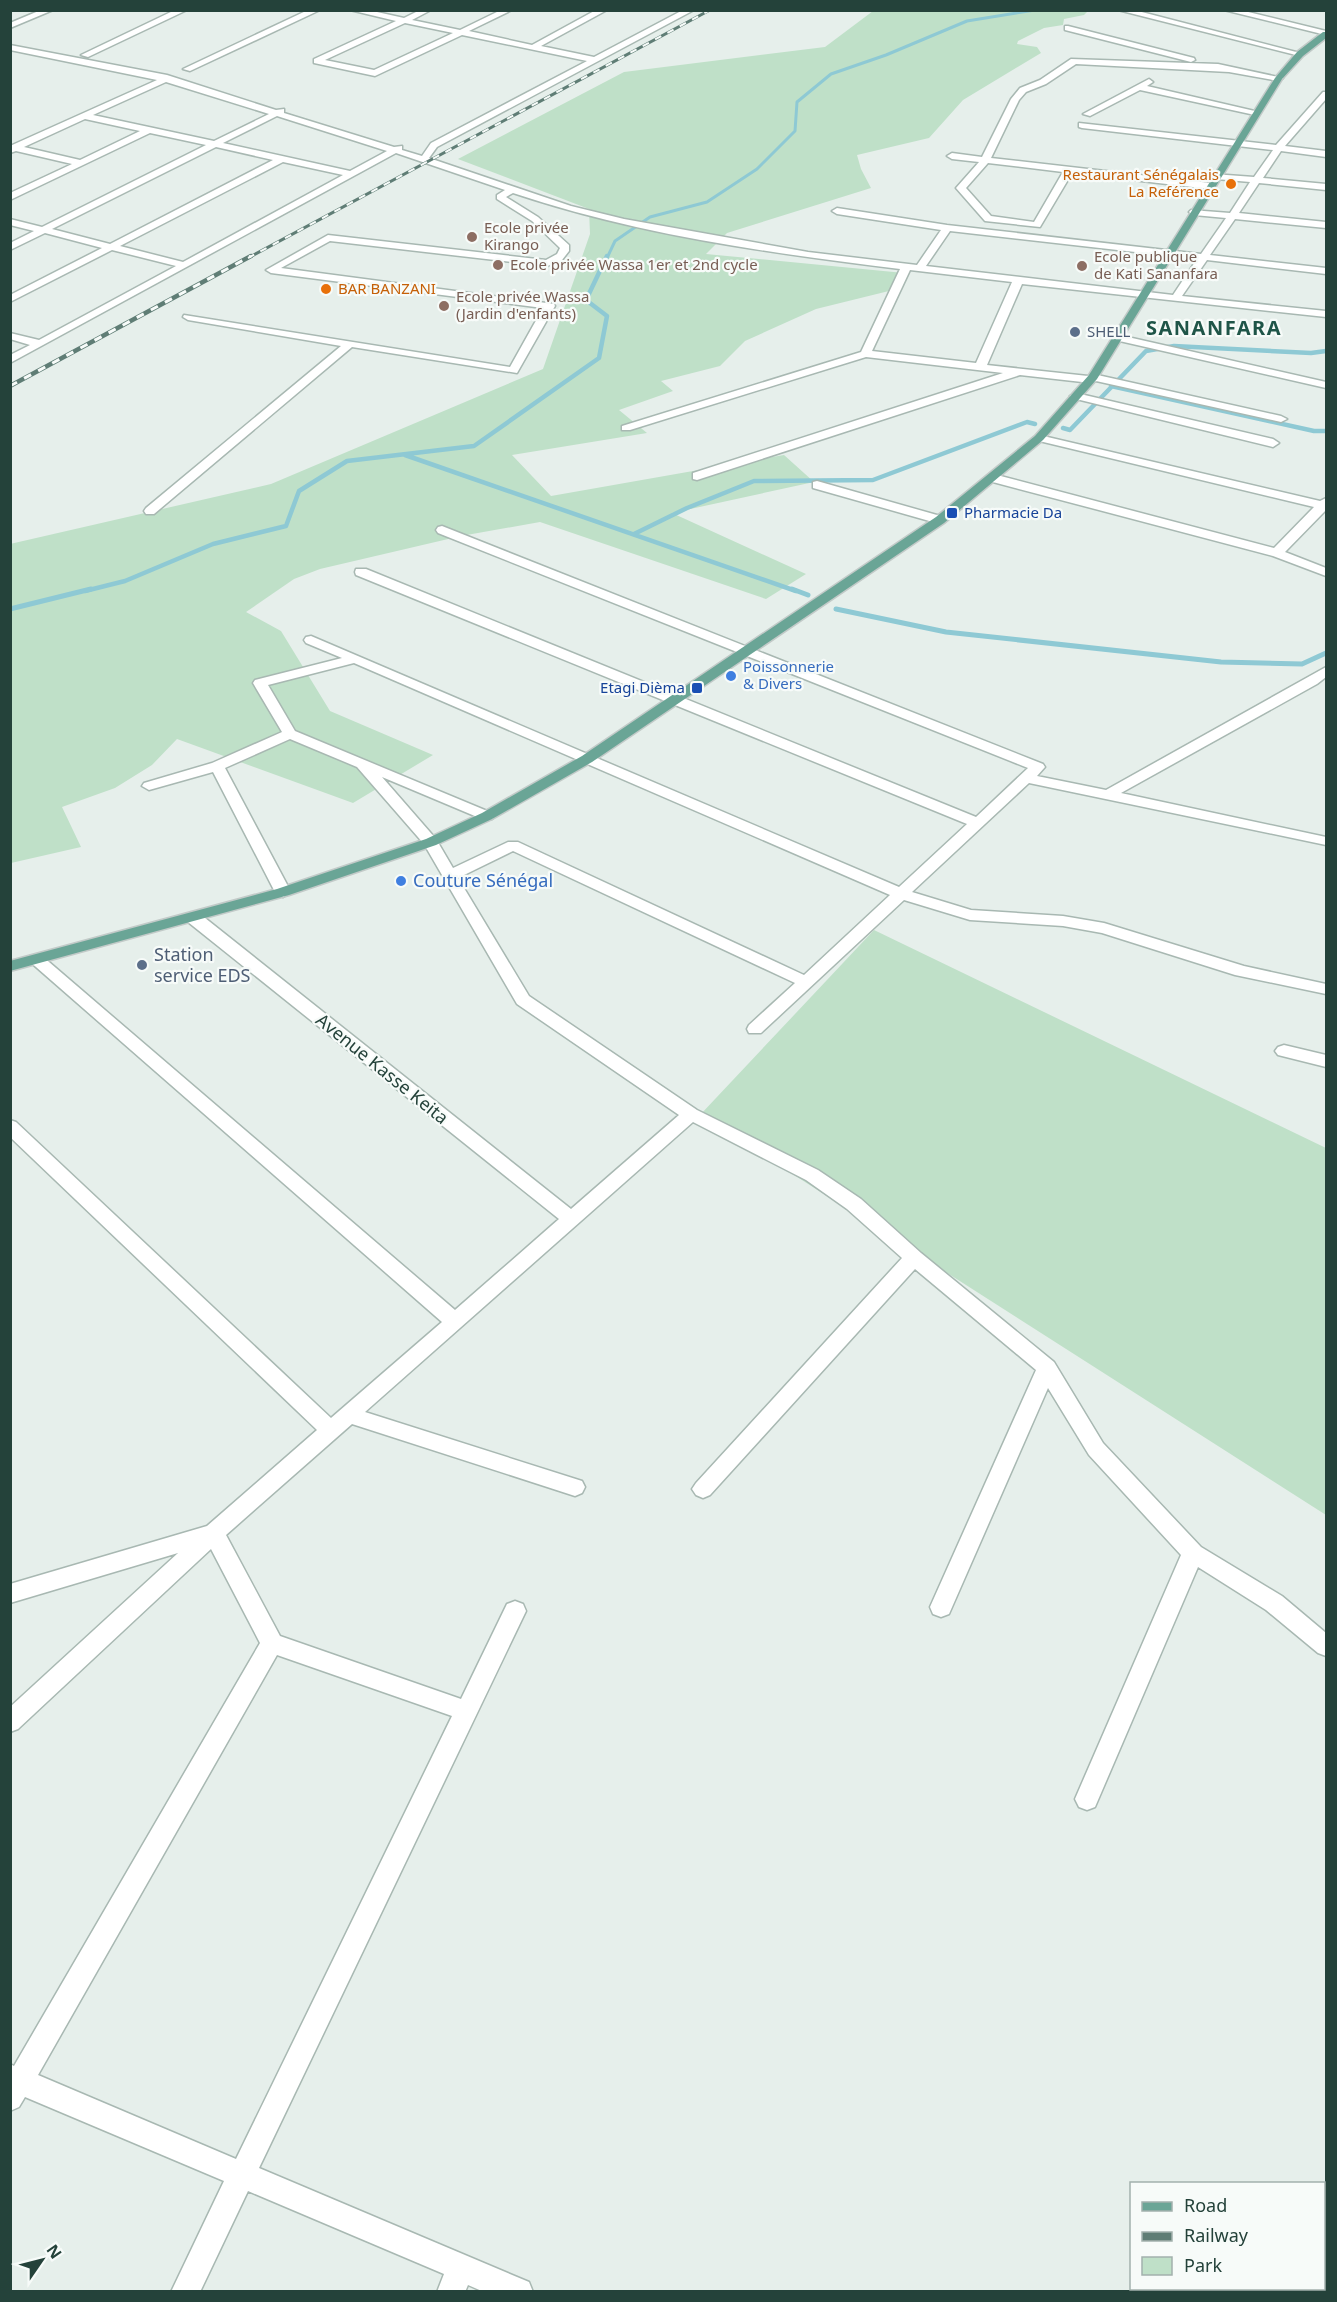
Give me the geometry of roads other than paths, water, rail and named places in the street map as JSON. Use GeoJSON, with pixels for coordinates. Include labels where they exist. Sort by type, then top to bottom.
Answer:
{"type":"FeatureCollection","features":[{"type":"Feature","properties":{"kind":"main road"},"geometry":{"type":"LineString","coordinates":[[10,966],[194,918],[283,892],[431,842],[488,816],[587,759],[940,520],[1039,438],[1092,379],[1279,78],[1300,54],[1326,34]]}},
{"type":"Feature","properties":{"kind":"street"},"geometry":{"type":"LineString","coordinates":[[17,10],[45,12]]}},
{"type":"Feature","properties":{"kind":"street"},"geometry":{"type":"LineString","coordinates":[[85,55],[183,10]]}},
{"type":"Feature","properties":{"kind":"street"},"geometry":{"type":"LineString","coordinates":[[187,69],[316,10]]}},
{"type":"Feature","properties":{"kind":"street"},"geometry":{"type":"LineString","coordinates":[[354,10],[595,60]]}},
{"type":"Feature","properties":{"kind":"street"},"geometry":{"type":"LineString","coordinates":[[427,10],[317,61],[375,74],[508,10]]}},
{"type":"Feature","properties":{"kind":"street"},"geometry":{"type":"LineString","coordinates":[[534,47],[603,10]]}},
{"type":"Feature","properties":{"kind":"street"},"geometry":{"type":"LineString","coordinates":[[422,158],[434,145],[690,10]]}},
{"type":"Feature","properties":{"kind":"street"},"geometry":{"type":"LineString","coordinates":[[1122,10],[1300,54]]}},
{"type":"Feature","properties":{"kind":"street"},"geometry":{"type":"LineString","coordinates":[[1228,10],[1326,34]]}},
{"type":"Feature","properties":{"kind":"street"},"geometry":{"type":"LineString","coordinates":[[10,26],[45,12]]}},
{"type":"Feature","properties":{"kind":"street"},"geometry":{"type":"LineString","coordinates":[[1068,28],[1229,69],[1279,78]]}},
{"type":"Feature","properties":{"kind":"street"},"geometry":{"type":"LineString","coordinates":[[10,40],[177,74],[415,148],[422,158]]}},
{"type":"Feature","properties":{"kind":"street"},"geometry":{"type":"LineString","coordinates":[[10,47],[166,79],[422,158],[568,208],[624,222],[807,255],[906,268],[1144,296],[1326,314]]}},
{"type":"Feature","properties":{"kind":"street"},"geometry":{"type":"LineString","coordinates":[[1069,169],[1037,225],[988,219],[961,188],[986,159],[1015,99],[1023,90],[1042,82],[1074,61],[1229,69]]}},
{"type":"Feature","properties":{"kind":"street"},"geometry":{"type":"LineString","coordinates":[[1087,114],[1180,67]]}},
{"type":"Feature","properties":{"kind":"street"},"geometry":{"type":"LineString","coordinates":[[12,149],[177,74]]}},
{"type":"Feature","properties":{"kind":"street"},"geometry":{"type":"LineString","coordinates":[[1139,87],[1222,107],[1256,112]]}},
{"type":"Feature","properties":{"kind":"street"},"geometry":{"type":"LineString","coordinates":[[1175,299],[1278,149],[1311,119],[1326,94]]}},
{"type":"Feature","properties":{"kind":"street"},"geometry":{"type":"LineString","coordinates":[[10,247],[288,108]]}},
{"type":"Feature","properties":{"kind":"street"},"geometry":{"type":"LineString","coordinates":[[85,116],[351,174]]}},
{"type":"Feature","properties":{"kind":"street"},"geometry":{"type":"LineString","coordinates":[[1082,124],[1236,145],[1326,154]]}},
{"type":"Feature","properties":{"kind":"street"},"geometry":{"type":"LineString","coordinates":[[10,196],[149,130]]}},
{"type":"Feature","properties":{"kind":"street"},"geometry":{"type":"LineString","coordinates":[[10,360],[405,145]]}},
{"type":"Feature","properties":{"kind":"street"},"geometry":{"type":"LineString","coordinates":[[12,149],[81,163]]}},
{"type":"Feature","properties":{"kind":"street"},"geometry":{"type":"LineString","coordinates":[[952,156],[1213,181],[1256,180],[1326,187]]}},
{"type":"Feature","properties":{"kind":"street"},"geometry":{"type":"LineString","coordinates":[[10,299],[281,159]]}},
{"type":"Feature","properties":{"kind":"street"},"geometry":{"type":"LineString","coordinates":[[188,317],[513,371],[550,306],[271,270],[328,238],[547,263],[559,259],[564,254],[565,247],[534,219],[504,201],[500,196],[514,188]]}},
{"type":"Feature","properties":{"kind":"street"},"geometry":{"type":"LineString","coordinates":[[837,211],[947,228],[1168,255],[1326,271]]}},
{"type":"Feature","properties":{"kind":"street"},"geometry":{"type":"LineString","coordinates":[[1194,212],[1326,225]]}},
{"type":"Feature","properties":{"kind":"street"},"geometry":{"type":"LineString","coordinates":[[10,222],[185,265]]}},
{"type":"Feature","properties":{"kind":"street"},"geometry":{"type":"LineString","coordinates":[[919,269],[947,228]]}},
{"type":"Feature","properties":{"kind":"street"},"geometry":{"type":"LineString","coordinates":[[865,354],[906,268]]}},
{"type":"Feature","properties":{"kind":"street"},"geometry":{"type":"LineString","coordinates":[[980,367],[1018,281]]}},
{"type":"Feature","properties":{"kind":"street"},"geometry":{"type":"LineString","coordinates":[[10,336],[41,344]]}},
{"type":"Feature","properties":{"kind":"street"},"geometry":{"type":"LineString","coordinates":[[1119,338],[1326,385]]}},
{"type":"Feature","properties":{"kind":"street"},"geometry":{"type":"LineString","coordinates":[[150,511],[349,344]]}},
{"type":"Feature","properties":{"kind":"street"},"geometry":{"type":"LineString","coordinates":[[626,428],[865,354],[1092,379],[1281,419]]}},
{"type":"Feature","properties":{"kind":"street"},"geometry":{"type":"LineString","coordinates":[[696,476],[1018,372]]}},
{"type":"Feature","properties":{"kind":"street"},"geometry":{"type":"LineString","coordinates":[[1076,396],[1273,443]]}},
{"type":"Feature","properties":{"kind":"street"},"geometry":{"type":"LineString","coordinates":[[1039,438],[1325,505]]}},
{"type":"Feature","properties":{"kind":"street"},"geometry":{"type":"LineString","coordinates":[[993,478],[1276,553],[1326,572]]}},
{"type":"Feature","properties":{"kind":"street"},"geometry":{"type":"LineString","coordinates":[[817,486],[940,520]]}},
{"type":"Feature","properties":{"kind":"street"},"geometry":{"type":"LineString","coordinates":[[1276,553],[1325,505]]}},
{"type":"Feature","properties":{"kind":"street"},"geometry":{"type":"LineString","coordinates":[[442,530],[1038,767],[755,1029]]}},
{"type":"Feature","properties":{"kind":"street"},"geometry":{"type":"LineString","coordinates":[[361,572],[978,823]]}},
{"type":"Feature","properties":{"kind":"street"},"geometry":{"type":"LineString","coordinates":[[311,640],[902,894],[970,915],[1063,921],[1104,928],[1241,971],[1326,989]]}},
{"type":"Feature","properties":{"kind":"street"},"geometry":{"type":"LineString","coordinates":[[354,658],[260,683],[290,734],[488,816]]}},
{"type":"Feature","properties":{"kind":"street"},"geometry":{"type":"LineString","coordinates":[[1106,796],[1326,671]]}},
{"type":"Feature","properties":{"kind":"street"},"geometry":{"type":"LineString","coordinates":[[149,786],[217,766],[290,734]]}},
{"type":"Feature","properties":{"kind":"street"},"geometry":{"type":"LineString","coordinates":[[360,763],[431,842],[522,1000],[691,1114],[812,1175],[854,1204],[914,1258],[1047,1368],[1096,1449],[1193,1553],[1274,1603],[1326,1646]]}},
{"type":"Feature","properties":{"kind":"street"},"geometry":{"type":"LineString","coordinates":[[217,766],[283,892]]}},
{"type":"Feature","properties":{"kind":"street"},"geometry":{"type":"LineString","coordinates":[[1027,778],[1326,841]]}},
{"type":"Feature","properties":{"kind":"street"},"geometry":{"type":"LineString","coordinates":[[449,876],[513,845],[806,982]]}},
{"type":"Feature","properties":{"kind":"street","name":"Avenue Kasse Keita"},"geometry":{"type":"LineString","coordinates":[[194,918],[571,1219]]}},
{"type":"Feature","properties":{"kind":"street"},"geometry":{"type":"LineString","coordinates":[[36,960],[454,1322]]}},
{"type":"Feature","properties":{"kind":"street"},"geometry":{"type":"LineString","coordinates":[[1284,1051],[1326,1061]]}},
{"type":"Feature","properties":{"kind":"street"},"geometry":{"type":"LineString","coordinates":[[10,1722],[214,1533],[691,1114]]}},
{"type":"Feature","properties":{"kind":"street"},"geometry":{"type":"LineString","coordinates":[[10,1126],[331,1430]]}},
{"type":"Feature","properties":{"kind":"street"},"geometry":{"type":"LineString","coordinates":[[703,1489],[914,1258]]}},
{"type":"Feature","properties":{"kind":"street"},"geometry":{"type":"LineString","coordinates":[[941,1607],[1047,1368]]}},
{"type":"Feature","properties":{"kind":"street"},"geometry":{"type":"LineString","coordinates":[[349,1415],[575,1487]]}},
{"type":"Feature","properties":{"kind":"street"},"geometry":{"type":"LineString","coordinates":[[10,1594],[214,1533]]}},
{"type":"Feature","properties":{"kind":"street"},"geometry":{"type":"LineString","coordinates":[[214,1533],[272,1643],[467,1711]]}},
{"type":"Feature","properties":{"kind":"street"},"geometry":{"type":"LineString","coordinates":[[1087,1799],[1193,1553]]}},
{"type":"Feature","properties":{"kind":"street"},"geometry":{"type":"LineString","coordinates":[[185,2292],[515,1611]]}},
{"type":"Feature","properties":{"kind":"street"},"geometry":{"type":"LineString","coordinates":[[272,1643],[14,2085],[242,2174],[456,2279],[519,2292]]}},
{"type":"Feature","properties":{"kind":"waterway"},"geometry":{"type":"LineString","coordinates":[[607,258],[615,241],[650,217],[707,202],[757,169],[795,131],[797,102],[831,74],[886,55],[967,21],[1035,10]]}},
{"type":"Feature","properties":{"kind":"waterway"},"geometry":{"type":"LineString","coordinates":[[85,591],[125,581],[213,544],[286,526],[299,491],[347,461],[474,446],[599,358],[607,316],[586,300],[607,256]]}},
{"type":"Feature","properties":{"kind":"waterway"},"geometry":{"type":"LineString","coordinates":[[1112,386],[1146,351],[1174,346],[1311,353],[1326,351]]}},
{"type":"Feature","properties":{"kind":"waterway"},"geometry":{"type":"LineString","coordinates":[[1063,428],[1070,430],[1112,386]]}},
{"type":"Feature","properties":{"kind":"waterway"},"geometry":{"type":"LineString","coordinates":[[1112,386],[1314,431],[1326,431]]}},
{"type":"Feature","properties":{"kind":"waterway"},"geometry":{"type":"LineString","coordinates":[[634,534],[687,508],[754,481],[873,480],[1027,422],[1035,424]]}},
{"type":"Feature","properties":{"kind":"waterway"},"geometry":{"type":"LineString","coordinates":[[405,455],[796,591]]}},
{"type":"Feature","properties":{"kind":"waterway"},"geometry":{"type":"LineString","coordinates":[[10,609],[91,589]]}},
{"type":"Feature","properties":{"kind":"waterway"},"geometry":{"type":"LineString","coordinates":[[792,589],[808,595]]}},
{"type":"Feature","properties":{"kind":"waterway"},"geometry":{"type":"LineString","coordinates":[[836,609],[946,632],[1221,662],[1302,664],[1326,653]]}},
{"type":"Feature","properties":{"kind":"railway"},"geometry":{"type":"LineString","coordinates":[[248,258],[710,10]]}},
{"type":"Feature","properties":{"kind":"railway"},"geometry":{"type":"LineString","coordinates":[[10,386],[251,256]]}},
{"type":"Feature","properties":{"kind":"place","name":"Restaurant Sénégalais La Reférence"},"geometry":{"type":"Point","coordinates":[1231,184]}},
{"type":"Feature","properties":{"kind":"place","name":"Ecole privée Kirango"},"geometry":{"type":"Point","coordinates":[472,237]}},
{"type":"Feature","properties":{"kind":"place","name":"Ecole privée Wassa 1er et 2nd cycle"},"geometry":{"type":"Point","coordinates":[498,265]}},
{"type":"Feature","properties":{"kind":"place","name":"Ecole publique de Kati Sananfara"},"geometry":{"type":"Point","coordinates":[1082,266]}},
{"type":"Feature","properties":{"kind":"place","name":"BAR BANZANI"},"geometry":{"type":"Point","coordinates":[326,289]}},
{"type":"Feature","properties":{"kind":"place","name":"Ecole privée Wassa (Jardin d'enfants)"},"geometry":{"type":"Point","coordinates":[444,306]}},
{"type":"Feature","properties":{"kind":"place","name":"SHELL"},"geometry":{"type":"Point","coordinates":[1075,332]}},
{"type":"Feature","properties":{"kind":"place","name":"Pharmacie Da"},"geometry":{"type":"Point","coordinates":[952,513]}},
{"type":"Feature","properties":{"kind":"place","name":"Poissonnerie & Divers"},"geometry":{"type":"Point","coordinates":[731,676]}},
{"type":"Feature","properties":{"kind":"place","name":"Etagi Dièma"},"geometry":{"type":"Point","coordinates":[697,688]}},
{"type":"Feature","properties":{"kind":"place","name":"Couture Sénégal"},"geometry":{"type":"Point","coordinates":[401,881]}},
{"type":"Feature","properties":{"kind":"place","name":"Station service EDS"},"geometry":{"type":"Point","coordinates":[142,965]}},
{"type":"Feature","properties":{"kind":"district","name":"SANANFARA"},"geometry":{"type":"Point","coordinates":[1214,328]}}]}
